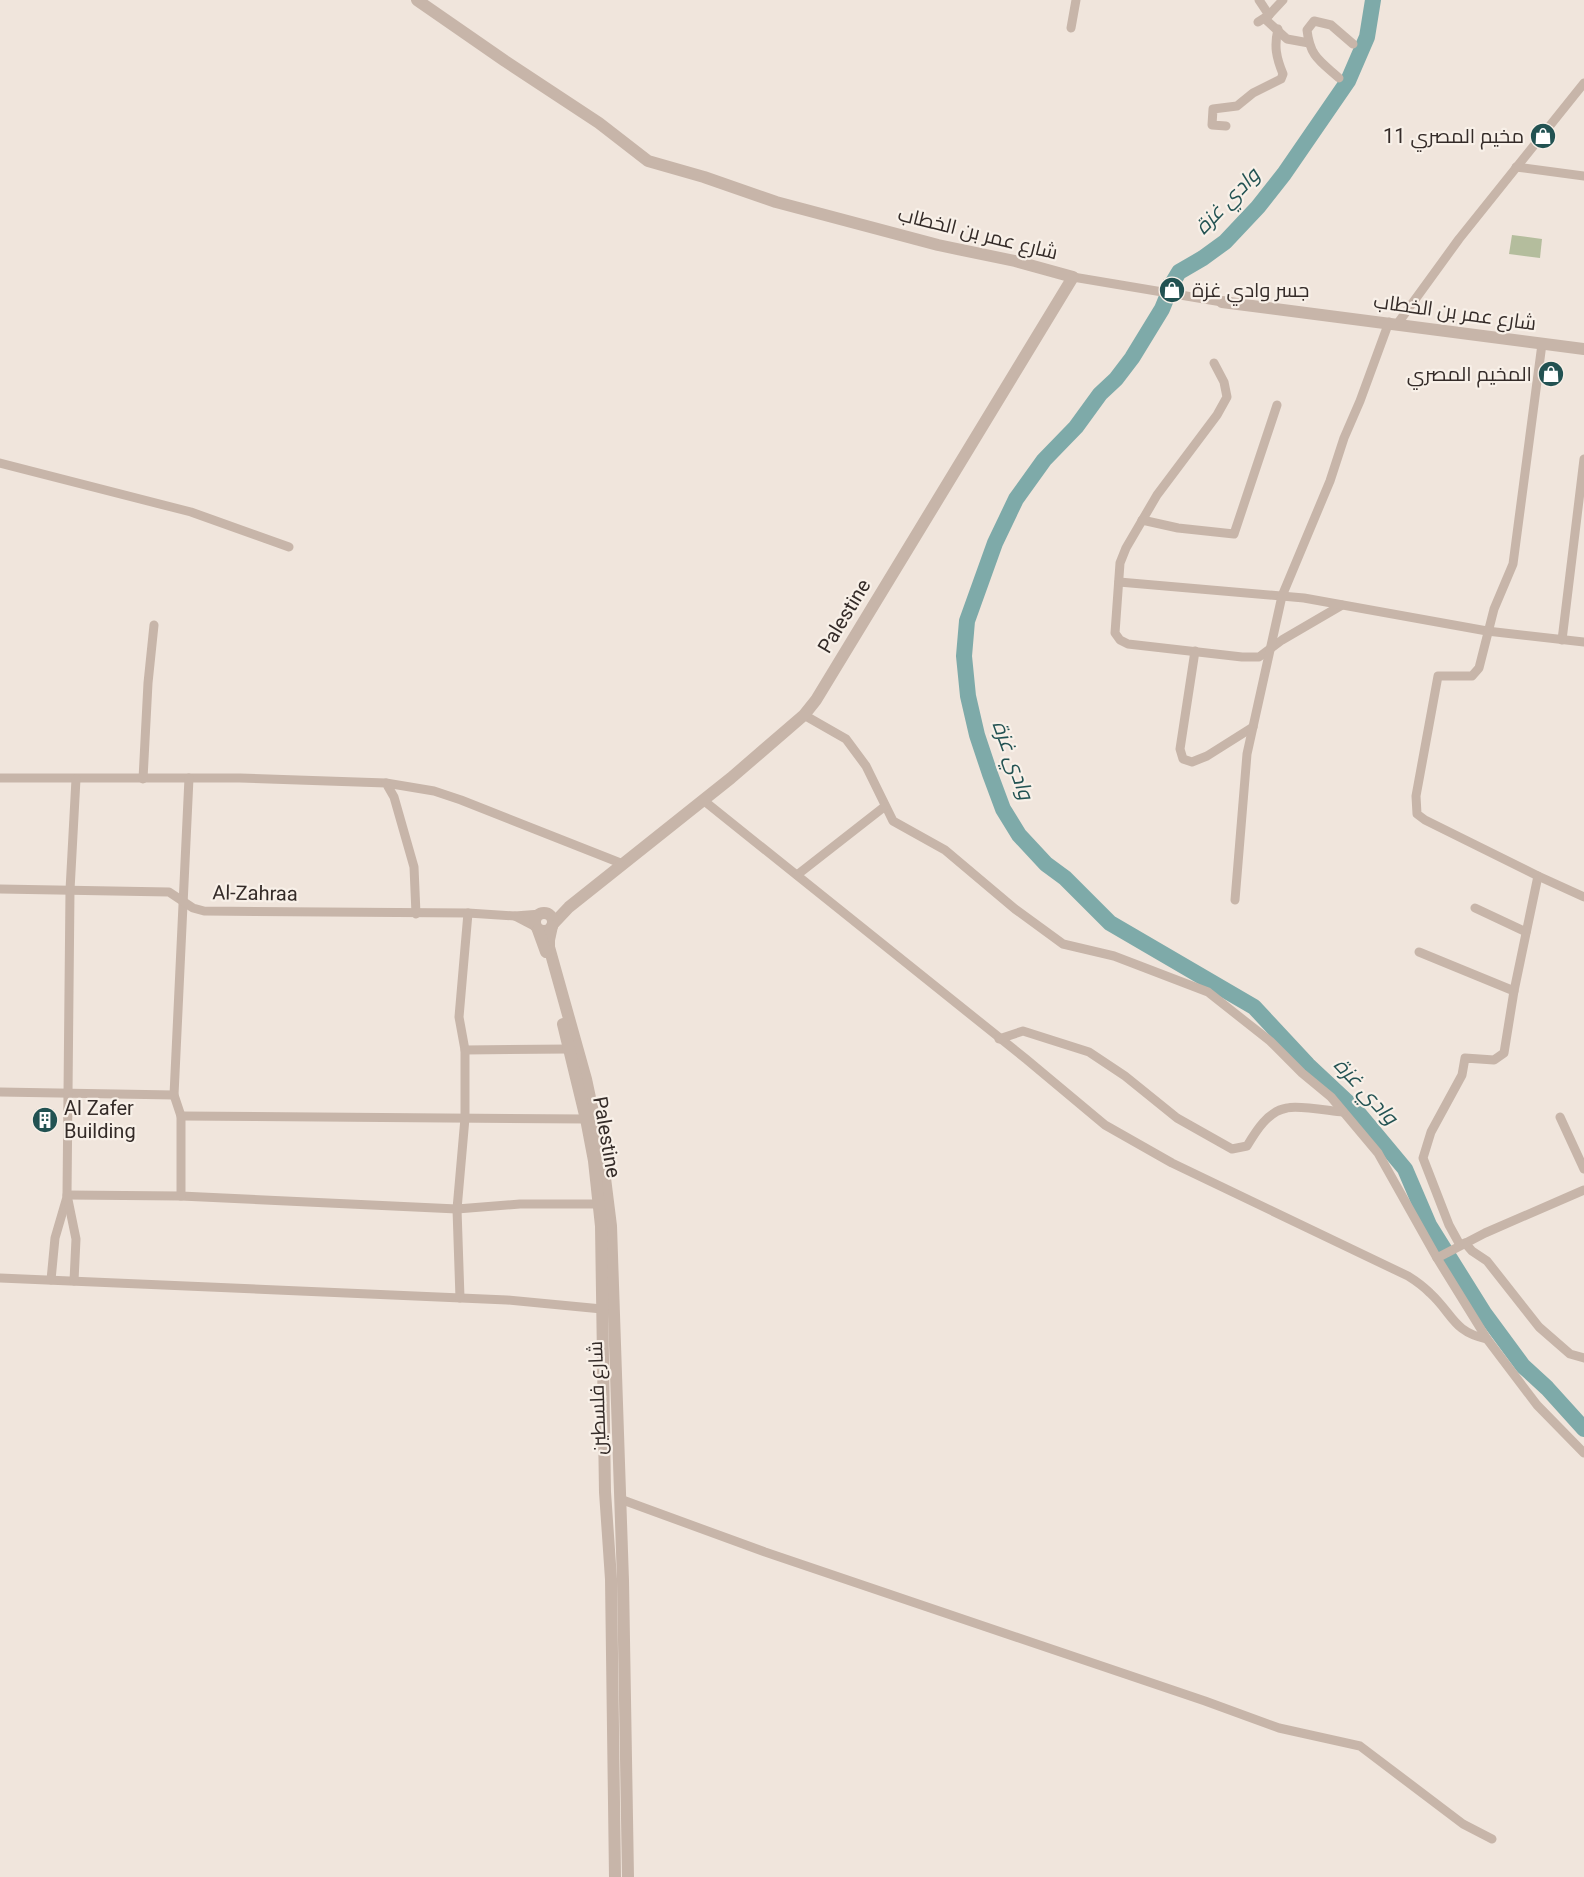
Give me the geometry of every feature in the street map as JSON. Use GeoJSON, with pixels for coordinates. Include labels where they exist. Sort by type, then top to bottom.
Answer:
{"type":"FeatureCollection","features":[{"type":"Feature","properties":{"kind":"street","name":"شارع عمر بن الخطاب"},"geometry":{"type":"LineString","coordinates":[[417,0],[599,123],[648,161],[704,177],[776,202],[938,245],[1015,261],[1073,277],[1222,302],[1584,349]]}},
{"type":"Feature","properties":{"kind":"street"},"geometry":{"type":"LineString","coordinates":[[1071,28],[1076,0]]}},
{"type":"Feature","properties":{"kind":"street"},"geometry":{"type":"LineString","coordinates":[[1258,0],[1264,19],[1270,25],[1278,28],[1287,39],[1309,42]]}},
{"type":"Feature","properties":{"kind":"street"},"geometry":{"type":"LineString","coordinates":[[1264,19],[1282,0]]}},
{"type":"Feature","properties":{"kind":"street"},"geometry":{"type":"LineString","coordinates":[[1339,78],[1313,54],[1307,30],[1314,21],[1331,25],[1353,44]]}},
{"type":"Feature","properties":{"kind":"street"},"geometry":{"type":"LineString","coordinates":[[1226,126],[1212,125],[1213,109],[1237,106],[1253,93],[1281,80],[1283,74],[1276,58],[1274,43],[1278,28]]}},
{"type":"Feature","properties":{"kind":"street"},"geometry":{"type":"LineString","coordinates":[[1236,900],[1247,754],[1282,596],[1330,481],[1344,438],[1394,323],[1584,83]]}},
{"type":"Feature","properties":{"kind":"street"},"geometry":{"type":"LineString","coordinates":[[1516,167],[1584,176]]}},
{"type":"Feature","properties":{"kind":"street","name":"Palestine"},"geometry":{"type":"LineString","coordinates":[[537,928],[546,932],[548,919],[569,907],[623,864],[804,715],[816,700],[1073,277]]}},
{"type":"Feature","properties":{"kind":"street"},"geometry":{"type":"LineString","coordinates":[[1542,344],[1513,564],[1494,609],[1479,668],[1472,676],[1438,676],[1416,796],[1417,814],[1452,835],[1584,897]]}},
{"type":"Feature","properties":{"kind":"street"},"geometry":{"type":"LineString","coordinates":[[1214,363],[1224,382],[1227,397],[1217,415],[1168,479],[1142,520],[1120,563],[1115,633],[1120,640],[1128,644],[1259,657],[1282,640],[1342,605]]}},
{"type":"Feature","properties":{"kind":"street"},"geometry":{"type":"LineString","coordinates":[[1142,520],[1178,528],[1234,534],[1277,405]]}},
{"type":"Feature","properties":{"kind":"street"},"geometry":{"type":"LineString","coordinates":[[1562,640],[1584,459]]}},
{"type":"Feature","properties":{"kind":"street"},"geometry":{"type":"LineString","coordinates":[[0,463],[191,513],[289,547]]}},
{"type":"Feature","properties":{"kind":"street"},"geometry":{"type":"LineString","coordinates":[[1119,582],[1282,596],[1487,631],[1584,642]]}},
{"type":"Feature","properties":{"kind":"street"},"geometry":{"type":"LineString","coordinates":[[143,778],[148,683],[154,625]]}},
{"type":"Feature","properties":{"kind":"street"},"geometry":{"type":"LineString","coordinates":[[1195,651],[1180,749],[1183,759],[1192,762],[1208,756],[1253,727]]}},
{"type":"Feature","properties":{"kind":"street"},"geometry":{"type":"LineString","coordinates":[[804,715],[846,739],[866,766],[893,821],[945,850],[1015,909],[1063,944],[1114,956],[1208,992],[1270,1041],[1331,1097],[1378,1153],[1487,1339],[1537,1405],[1584,1453]]}},
{"type":"Feature","properties":{"kind":"street"},"geometry":{"type":"LineString","coordinates":[[0,778],[189,778],[386,783],[434,791],[461,800],[623,864]]}},
{"type":"Feature","properties":{"kind":"street"},"geometry":{"type":"LineString","coordinates":[[181,1196],[181,1116],[174,1095],[189,778]]}},
{"type":"Feature","properties":{"kind":"street"},"geometry":{"type":"LineString","coordinates":[[74,1281],[76,1239],[67,1195],[70,890],[76,779]]}},
{"type":"Feature","properties":{"kind":"street"},"geometry":{"type":"LineString","coordinates":[[386,783],[394,797],[414,867],[417,914]]}},
{"type":"Feature","properties":{"kind":"street"},"geometry":{"type":"LineString","coordinates":[[702,800],[1105,1125],[1173,1163],[1408,1276],[1432,1294],[1466,1333],[1487,1339]]}},
{"type":"Feature","properties":{"kind":"street"},"geometry":{"type":"LineString","coordinates":[[797,875],[884,807]]}},
{"type":"Feature","properties":{"kind":"street"},"geometry":{"type":"LineString","coordinates":[[1538,876],[1514,991],[1504,1053],[1494,1060],[1465,1058],[1462,1075],[1431,1132],[1423,1158],[1449,1225],[1463,1244],[1487,1261],[1539,1327],[1570,1354],[1584,1358]]}},
{"type":"Feature","properties":{"kind":"street","name":"Al-Zahraa"},"geometry":{"type":"LineString","coordinates":[[0,889],[169,892],[193,908],[204,910],[468,913],[548,919]]}},
{"type":"Feature","properties":{"kind":"street"},"geometry":{"type":"LineString","coordinates":[[1475,908],[1526,932]]}},
{"type":"Feature","properties":{"kind":"street"},"geometry":{"type":"LineString","coordinates":[[460,1298],[457,1209],[465,1118],[465,1050],[459,1017],[468,913]]}},
{"type":"Feature","properties":{"kind":"street","name":"Al-Zahraa"},"geometry":{"type":"LineString","coordinates":[[515,916],[537,928]]}},
{"type":"Feature","properties":{"kind":"street","name":"شارع فلسطين"},"geometry":{"type":"LineString","coordinates":[[548,919],[549,947],[586,1079],[602,1154],[611,1226],[620,1499],[628,1877]]}},
{"type":"Feature","properties":{"kind":"street","name":"Palestine"},"geometry":{"type":"LineString","coordinates":[[537,928],[546,950],[594,1161],[601,1226],[604,1357]]}},
{"type":"Feature","properties":{"kind":"street"},"geometry":{"type":"LineString","coordinates":[[1419,952],[1514,991]]}},
{"type":"Feature","properties":{"kind":"street"},"geometry":{"type":"LineString","coordinates":[[999,1039],[1023,1031],[1089,1052],[1125,1076],[1177,1118],[1232,1149],[1247,1146],[1258,1127],[1273,1114],[1287,1107],[1344,1112]]}},
{"type":"Feature","properties":{"kind":"street"},"geometry":{"type":"LineString","coordinates":[[465,1050],[569,1049]]}},
{"type":"Feature","properties":{"kind":"street"},"geometry":{"type":"LineString","coordinates":[[0,1092],[174,1095]]}},
{"type":"Feature","properties":{"kind":"street"},"geometry":{"type":"LineString","coordinates":[[181,1116],[586,1119]]}},
{"type":"Feature","properties":{"kind":"street"},"geometry":{"type":"LineString","coordinates":[[1560,1117],[1584,1169]]}},
{"type":"Feature","properties":{"kind":"street"},"geometry":{"type":"LineString","coordinates":[[1439,1257],[1584,1190]]}},
{"type":"Feature","properties":{"kind":"street"},"geometry":{"type":"LineString","coordinates":[[67,1195],[181,1196],[457,1209],[520,1204],[598,1204]]}},
{"type":"Feature","properties":{"kind":"street"},"geometry":{"type":"LineString","coordinates":[[51,1280],[54,1238],[67,1195]]}},
{"type":"Feature","properties":{"kind":"street"},"geometry":{"type":"LineString","coordinates":[[0,1278],[507,1300],[602,1309]]}},
{"type":"Feature","properties":{"kind":"street","name":"شارع فلسطين"},"geometry":{"type":"LineString","coordinates":[[604,1357],[605,1492],[611,1579],[615,1877]]}},
{"type":"Feature","properties":{"kind":"street"},"geometry":{"type":"LineString","coordinates":[[620,1499],[765,1552],[1278,1728],[1360,1746],[1463,1824],[1492,1839]]}},
{"type":"Feature","properties":{"kind":"green space"},"geometry":{"type":"Polygon","coordinates":[[[1512,235],[1542,239],[1540,258],[1509,254],[1512,235]]]}},
{"type":"Feature","properties":{"kind":"waterway","name":"وادي غزة"},"geometry":{"type":"LineString","coordinates":[[1373,0],[1367,37],[1348,81],[1284,174],[1258,207],[1225,242],[1179,272],[1162,309],[1132,358],[1116,379],[1100,394],[1076,427],[1044,460],[1016,499],[995,543],[967,621],[964,656],[968,696],[977,735],[990,774],[1003,809],[1019,835],[1046,864],[1065,878],[1110,923],[1254,1007],[1308,1065],[1355,1109],[1405,1169],[1429,1225],[1484,1313],[1523,1366],[1547,1388],[1584,1429]]}},
{"type":"Feature","properties":{"kind":"place","name":"مخيم المصري 11"},"geometry":{"type":"Point","coordinates":[1543,136]}},
{"type":"Feature","properties":{"kind":"place","name":"جسر وادي غزة"},"geometry":{"type":"Point","coordinates":[1172,290]}},
{"type":"Feature","properties":{"kind":"place","name":"المخيم المصري"},"geometry":{"type":"Point","coordinates":[1551,374]}},
{"type":"Feature","properties":{"kind":"place","name":"Al Zafer Building"},"geometry":{"type":"Point","coordinates":[45,1120]}}]}
